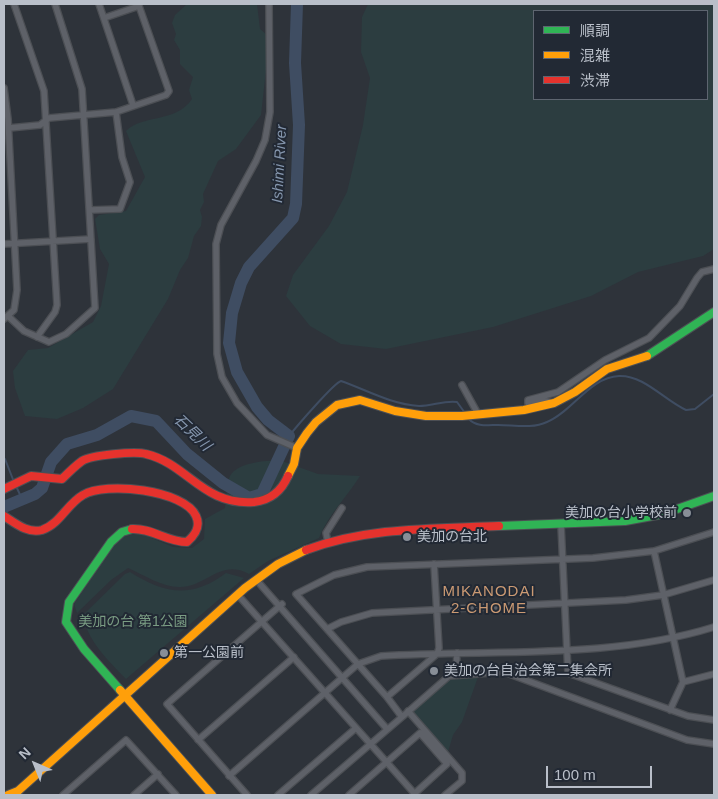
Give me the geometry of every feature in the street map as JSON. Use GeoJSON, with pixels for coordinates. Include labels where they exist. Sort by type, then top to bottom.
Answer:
{"type":"FeatureCollection","features":[{"type":"Feature","properties":{"kind":"street"},"geometry":{"type":"LineString","coordinates":[[14,4],[44,91],[56,305],[55,312],[37,337]]}},
{"type":"Feature","properties":{"kind":"street"},"geometry":{"type":"LineString","coordinates":[[4,88],[6,119],[9,128],[6,140],[15,243],[16,303],[6,318],[24,331],[49,342],[59,339],[95,308],[82,89],[55,4]]}},
{"type":"Feature","properties":{"kind":"street"},"geometry":{"type":"LineString","coordinates":[[99,4],[133,105]]}},
{"type":"Feature","properties":{"kind":"street"},"geometry":{"type":"LineString","coordinates":[[270,4],[270,112],[265,140],[256,161],[220,225],[216,244],[217,354],[222,377],[237,403],[267,435],[297,448]]}},
{"type":"Feature","properties":{"kind":"street"},"geometry":{"type":"LineString","coordinates":[[9,128],[40,125],[49,118],[116,112],[166,95],[170,91],[139,6],[104,18]]}},
{"type":"Feature","properties":{"kind":"street"},"geometry":{"type":"LineString","coordinates":[[90,210],[120,210],[130,182],[122,157],[116,112]]}},
{"type":"Feature","properties":{"kind":"street"},"geometry":{"type":"LineString","coordinates":[[4,244],[91,239]]}},
{"type":"Feature","properties":{"kind":"street"},"geometry":{"type":"LineString","coordinates":[[554,404],[547,401],[528,403],[528,400],[558,392],[605,360],[649,338],[680,306],[702,272],[714,269]]}},
{"type":"Feature","properties":{"kind":"street"},"geometry":{"type":"LineString","coordinates":[[7,487],[31,476],[62,479],[83,460],[135,452],[147,454],[164,461],[210,493],[238,503],[264,502],[283,488],[294,464],[297,448],[316,422],[346,401],[360,400],[426,416],[475,415],[524,410],[554,404],[575,392],[607,369],[647,356],[714,312]]}},
{"type":"Feature","properties":{"kind":"street"},"geometry":{"type":"LineString","coordinates":[[462,385],[475,415]]}},
{"type":"Feature","properties":{"kind":"street"},"geometry":{"type":"LineString","coordinates":[[4,516],[23,528],[32,531],[43,530],[83,494],[96,488],[115,486],[179,502],[192,508],[197,515],[198,531],[187,542],[176,542],[146,529],[133,529],[122,532],[111,542],[69,602],[66,622],[69,629],[124,696],[212,795]]}},
{"type":"Feature","properties":{"kind":"street"},"geometry":{"type":"LineString","coordinates":[[8,795],[20,793],[124,696],[238,595],[278,564],[328,542],[380,531],[561,526],[634,519],[681,509],[714,496]]}},
{"type":"Feature","properties":{"kind":"street"},"geometry":{"type":"LineString","coordinates":[[328,542],[326,533],[342,508]]}},
{"type":"Feature","properties":{"kind":"street"},"geometry":{"type":"LineString","coordinates":[[561,526],[568,673],[688,716],[714,720]]}},
{"type":"Feature","properties":{"kind":"street"},"geometry":{"type":"LineString","coordinates":[[402,717],[358,664],[294,594],[334,575],[367,567],[563,559],[654,551],[714,532]]}},
{"type":"Feature","properties":{"kind":"street"},"geometry":{"type":"LineString","coordinates":[[654,551],[682,682],[670,710]]}},
{"type":"Feature","properties":{"kind":"street"},"geometry":{"type":"LineString","coordinates":[[387,698],[437,654],[439,648],[434,564]]}},
{"type":"Feature","properties":{"kind":"street"},"geometry":{"type":"LineString","coordinates":[[327,629],[341,622],[372,613],[437,608],[626,600],[663,595],[714,580]]}},
{"type":"Feature","properties":{"kind":"street"},"geometry":{"type":"LineString","coordinates":[[260,584],[281,605],[342,678],[388,729]]}},
{"type":"Feature","properties":{"kind":"street"},"geometry":{"type":"LineString","coordinates":[[238,595],[326,691],[356,728],[386,761],[413,794],[447,764],[420,733],[386,761],[349,795]]}},
{"type":"Feature","properties":{"kind":"street"},"geometry":{"type":"LineString","coordinates":[[247,795],[167,704],[281,605]]}},
{"type":"Feature","properties":{"kind":"street"},"geometry":{"type":"LineString","coordinates":[[229,776],[358,664],[381,656],[566,649],[673,639],[714,627]]}},
{"type":"Feature","properties":{"kind":"street"},"geometry":{"type":"LineString","coordinates":[[456,675],[457,653]]}},
{"type":"Feature","properties":{"kind":"street"},"geometry":{"type":"LineString","coordinates":[[198,740],[294,657]]}},
{"type":"Feature","properties":{"kind":"street"},"geometry":{"type":"LineString","coordinates":[[311,795],[449,676],[456,675],[504,672],[687,740],[714,744]]}},
{"type":"Feature","properties":{"kind":"street"},"geometry":{"type":"LineString","coordinates":[[682,682],[714,674]]}},
{"type":"Feature","properties":{"kind":"street"},"geometry":{"type":"LineString","coordinates":[[408,711],[462,773],[462,781],[445,795]]}},
{"type":"Feature","properties":{"kind":"street"},"geometry":{"type":"LineString","coordinates":[[278,795],[356,728]]}},
{"type":"Feature","properties":{"kind":"street"},"geometry":{"type":"LineString","coordinates":[[63,795],[126,740],[176,795]]}},
{"type":"Feature","properties":{"kind":"street"},"geometry":{"type":"LineString","coordinates":[[134,795],[158,774]]}},
{"type":"Feature","properties":{"kind":"green space"},"geometry":{"type":"Polygon","coordinates":[[[187,4],[257,4],[260,29],[267,35],[268,52],[261,115],[236,149],[218,161],[203,194],[204,202],[200,210],[202,217],[201,226],[194,236],[188,258],[180,270],[168,299],[113,389],[83,408],[57,419],[25,416],[15,388],[13,371],[28,350],[48,348],[93,322],[101,306],[109,264],[100,249],[95,219],[99,215],[126,211],[145,177],[126,131],[141,122],[177,112],[192,99],[189,90],[193,77],[180,64],[180,50],[174,40],[176,34],[172,23],[175,15],[187,4]]]}},
{"type":"Feature","properties":{"kind":"green space"},"geometry":{"type":"Polygon","coordinates":[[[368,4],[714,4],[714,249],[703,256],[638,272],[591,296],[493,327],[386,349],[341,344],[310,326],[286,296],[293,275],[329,226],[347,192],[363,125],[370,78],[361,52],[362,17],[368,4]]]}},
{"type":"Feature","properties":{"kind":"green space"},"geometry":{"type":"Polygon","coordinates":[[[279,460],[318,474],[360,476],[327,522],[319,538],[268,561],[249,574],[230,569],[221,571],[189,586],[166,585],[128,568],[111,580],[77,613],[74,604],[116,541],[128,534],[140,533],[173,547],[192,548],[204,539],[205,519],[225,508],[228,483],[234,471],[252,463],[279,460]]]}},
{"type":"Feature","properties":{"kind":"green space","name":"美加の台 第1公園"},"geometry":{"type":"Polygon","coordinates":[[[130,572],[155,585],[178,590],[201,587],[226,573],[244,578],[126,679],[94,642],[85,624],[83,615],[125,574],[130,572]]]}},
{"type":"Feature","properties":{"kind":"green space"},"geometry":{"type":"Polygon","coordinates":[[[478,677],[462,722],[453,735],[448,752],[413,713],[414,710],[449,678],[478,677]]]}},
{"type":"Feature","properties":{"kind":"waterway","name":"Ishimi River"},"geometry":{"type":"LineString","coordinates":[[4,507],[35,494],[42,488],[51,462],[67,444],[97,435],[131,416],[156,421],[187,454],[223,483],[249,498],[262,494],[289,436],[268,420],[257,407],[237,372],[229,343],[232,313],[241,283],[249,267],[293,218],[296,204],[299,125],[295,63],[297,4]]}},
{"type":"Feature","properties":{"kind":"waterway"},"geometry":{"type":"LineString","coordinates":[[469,419],[482,425],[523,426],[541,424],[565,411],[599,382],[619,376],[637,379],[686,410],[695,409],[714,394]]}},
{"type":"Feature","properties":{"kind":"waterway"},"geometry":{"type":"LineString","coordinates":[[289,436],[341,381],[388,400],[408,405],[424,406],[457,402],[465,413]]}},
{"type":"Feature","properties":{"kind":"waterway"},"geometry":{"type":"LineString","coordinates":[[5,459],[14,482]]}},
{"type":"Feature","properties":{"kind":"waterway"},"geometry":{"type":"LineString","coordinates":[[16,486],[22,499]]}},
{"type":"Feature","properties":{"kind":"traffic: fast"},"geometry":{"type":"LineString","coordinates":[[647,356],[714,312]]}},
{"type":"Feature","properties":{"kind":"traffic: fast"},"geometry":{"type":"LineString","coordinates":[[499,526],[625,521],[663,514],[714,496]]}},
{"type":"Feature","properties":{"kind":"traffic: fast"},"geometry":{"type":"LineString","coordinates":[[120,690],[84,649],[66,622],[69,602],[111,542],[122,532],[132,529]]}},
{"type":"Feature","properties":{"kind":"traffic: slow"},"geometry":{"type":"LineString","coordinates":[[288,476],[294,464],[297,448],[307,433],[316,422],[337,405],[360,400],[395,411],[426,416],[462,416],[524,410],[554,403],[575,392],[607,369],[647,356]]}},
{"type":"Feature","properties":{"kind":"traffic: slow"},"geometry":{"type":"LineString","coordinates":[[8,795],[18,791],[245,588],[278,564],[306,550]]}},
{"type":"Feature","properties":{"kind":"traffic: slow"},"geometry":{"type":"LineString","coordinates":[[120,690],[212,795]]}},
{"type":"Feature","properties":{"kind":"traffic: jam"},"geometry":{"type":"LineString","coordinates":[[4,489],[31,476],[62,479],[82,461],[103,455],[123,453],[140,453],[161,459],[208,491],[222,498],[236,501],[254,502],[271,497],[283,486],[288,476]]}},
{"type":"Feature","properties":{"kind":"traffic: jam"},"geometry":{"type":"LineString","coordinates":[[4,516],[27,529],[42,530],[59,519],[72,503],[83,495],[108,489],[126,489],[161,494],[177,500],[189,507],[196,516],[198,524],[195,534],[187,542],[173,540],[139,529],[132,529]]}},
{"type":"Feature","properties":{"kind":"traffic: jam"},"geometry":{"type":"LineString","coordinates":[[306,550],[329,542],[401,530],[499,526]]}},
{"type":"Feature","properties":{"kind":"place","name":"美加の台小学校前"},"geometry":{"type":"Point","coordinates":[687,513]}},
{"type":"Feature","properties":{"kind":"place","name":"美加の台北"},"geometry":{"type":"Point","coordinates":[407,537]}},
{"type":"Feature","properties":{"kind":"place","name":"第一公園前"},"geometry":{"type":"Point","coordinates":[164,653]}},
{"type":"Feature","properties":{"kind":"place","name":"美加の台自治会第二集会所"},"geometry":{"type":"Point","coordinates":[434,671]}},
{"type":"Feature","properties":{"kind":"district","name":"MIKANODAI 2-CHOME"},"geometry":{"type":"Point","coordinates":[489,600]}},
{"type":"Feature","properties":{"kind":"water label","name":"石見川"},"geometry":{"type":"Point","coordinates":[192,433]}}]}
